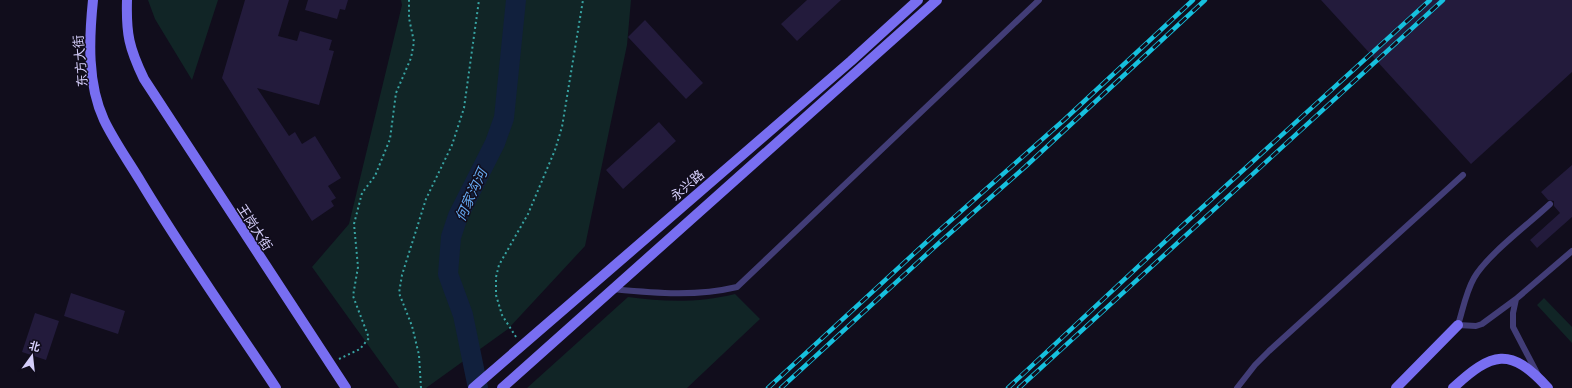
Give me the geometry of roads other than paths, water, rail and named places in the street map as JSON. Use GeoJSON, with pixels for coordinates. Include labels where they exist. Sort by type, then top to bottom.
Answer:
{"type":"FeatureCollection","features":[{"type":"Feature","properties":{"kind":"main road","name":"东方大街"},"geometry":{"type":"LineString","coordinates":[[93,0],[90,29],[92,78],[104,119],[156,207],[276,388]]}},
{"type":"Feature","properties":{"kind":"main road","name":"王岗大街"},"geometry":{"type":"LineString","coordinates":[[127,0],[129,46],[144,79],[328,364],[346,388]]}},
{"type":"Feature","properties":{"kind":"main road","name":"永兴路"},"geometry":{"type":"LineString","coordinates":[[473,388],[851,61],[918,0]]}},
{"type":"Feature","properties":{"kind":"main road"},"geometry":{"type":"LineString","coordinates":[[502,388],[938,0]]}},
{"type":"Feature","properties":{"kind":"main road"},"geometry":{"type":"LineString","coordinates":[[1396,388],[1458,325]]}},
{"type":"Feature","properties":{"kind":"main road"},"geometry":{"type":"LineString","coordinates":[[1453,388],[1480,365],[1502,359],[1520,363],[1530,369],[1545,384]]}},
{"type":"Feature","properties":{"kind":"lane"},"geometry":{"type":"LineString","coordinates":[[612,289],[670,294],[699,293],[737,287],[1039,0]]}},
{"type":"Feature","properties":{"kind":"lane"},"geometry":{"type":"LineString","coordinates":[[1238,388],[1255,365],[1269,351],[1463,175]]}},
{"type":"Feature","properties":{"kind":"lane"},"geometry":{"type":"LineString","coordinates":[[1550,204],[1490,258],[1475,276],[1469,289],[1458,325],[1468,326],[1482,324],[1516,299],[1572,251]]}},
{"type":"Feature","properties":{"kind":"lane"},"geometry":{"type":"LineString","coordinates":[[1516,299],[1513,313],[1514,327],[1545,384]]}},
{"type":"Feature","properties":{"kind":"waterway","name":"何家沟河"},"geometry":{"type":"LineString","coordinates":[[478,388],[463,315],[448,274],[451,237],[458,216],[495,143],[504,118],[516,0]]}},
{"type":"Feature","properties":{"kind":"railway"},"geometry":{"type":"LineString","coordinates":[[768,388],[932,237],[1064,120],[1193,0]]}},
{"type":"Feature","properties":{"kind":"railway"},"geometry":{"type":"LineString","coordinates":[[781,388],[939,243],[1025,167],[1205,0]]}},
{"type":"Feature","properties":{"kind":"railway"},"geometry":{"type":"LineString","coordinates":[[1008,388],[1172,235],[1430,0]]}},
{"type":"Feature","properties":{"kind":"railway"},"geometry":{"type":"LineString","coordinates":[[1019,388],[1443,0]]}}]}
